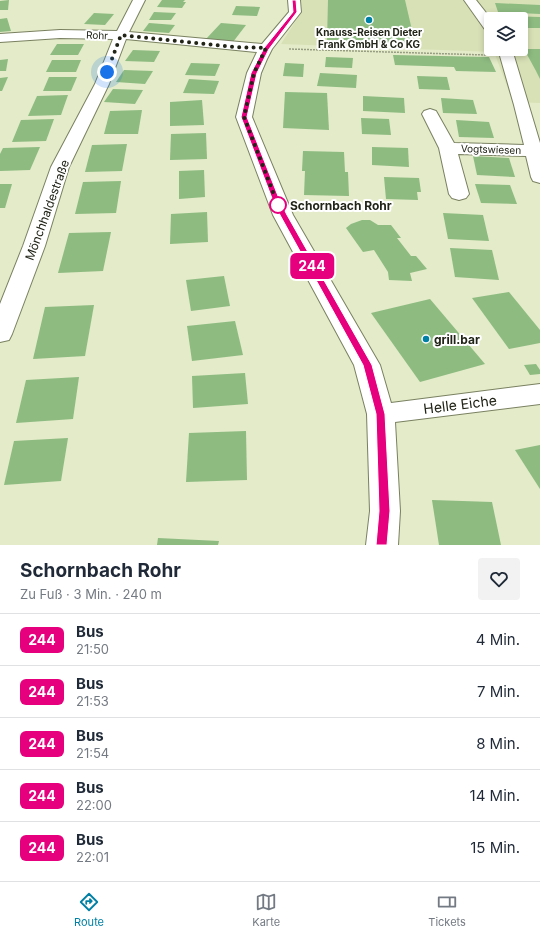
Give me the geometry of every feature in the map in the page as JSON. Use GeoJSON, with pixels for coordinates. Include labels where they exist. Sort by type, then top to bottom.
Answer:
{"type":"FeatureCollection","features":[{"type":"Feature","properties":{"kind":"street","name":"Mönchhaldestraße"},"geometry":{"type":"LineString","coordinates":[[0,334],[34,246],[60,167],[102,84],[121,35],[139,0]]}},
{"type":"Feature","properties":{"kind":"street"},"geometry":{"type":"LineString","coordinates":[[294,0],[295,12],[266,48],[254,73],[244,117],[280,208],[367,365],[381,414],[385,511],[382,545]]}},
{"type":"Feature","properties":{"kind":"street"},"geometry":{"type":"LineString","coordinates":[[470,0],[484,19]]}},
{"type":"Feature","properties":{"kind":"street","name":"Rohr"},"geometry":{"type":"LineString","coordinates":[[0,38],[28,35],[121,35],[234,47],[266,48]]}},
{"type":"Feature","properties":{"kind":"street","name":"Vogtswiesen"},"geometry":{"type":"LineString","coordinates":[[448,148],[537,163],[522,105],[506,56]]}},
{"type":"Feature","properties":{"kind":"street"},"geometry":{"type":"LineString","coordinates":[[522,105],[540,105]]}},
{"type":"Feature","properties":{"kind":"street","name":"Vogtswiesen"},"geometry":{"type":"LineString","coordinates":[[430,114],[448,148],[460,194]]}},
{"type":"Feature","properties":{"kind":"street","name":"Helle Eiche"},"geometry":{"type":"LineString","coordinates":[[381,414],[540,394]]}},
{"type":"Feature","properties":{"kind":"path"},"geometry":{"type":"LineString","coordinates":[[266,48],[484,52]]}},
{"type":"Feature","properties":{"kind":"shaded area"},"geometry":{"type":"Polygon","coordinates":[[[301,0],[540,0],[540,103],[513,102],[496,56],[528,56],[528,12],[484,12],[484,52],[281,44],[302,11],[301,0]]]}},
{"type":"Feature","properties":{"kind":"building"},"geometry":{"type":"Polygon","coordinates":[[[9,0],[8,10],[0,10],[0,1],[9,0]]]}},
{"type":"Feature","properties":{"kind":"building"},"geometry":{"type":"Polygon","coordinates":[[[162,0],[185,0],[183,2],[186,2],[182,8],[157,7],[162,0]]]}},
{"type":"Feature","properties":{"kind":"building","name":"Knauss-Reisen Dieter Frank GmbH & Co KG"},"geometry":{"type":"Polygon","coordinates":[[[328,0],[405,0],[415,43],[327,41],[328,0]]]}},
{"type":"Feature","properties":{"kind":"building"},"geometry":{"type":"Polygon","coordinates":[[[495,3],[540,5],[540,14],[528,13],[528,12],[498,12],[495,3]]]}},
{"type":"Feature","properties":{"kind":"building"},"geometry":{"type":"Polygon","coordinates":[[[236,6],[260,7],[257,16],[232,15],[236,6]]]}},
{"type":"Feature","properties":{"kind":"building"},"geometry":{"type":"Polygon","coordinates":[[[154,12],[176,13],[171,20],[149,20],[154,12]]]}},
{"type":"Feature","properties":{"kind":"building"},"geometry":{"type":"Polygon","coordinates":[[[94,13],[114,14],[105,25],[84,24],[94,13]]]}},
{"type":"Feature","properties":{"kind":"building"},"geometry":{"type":"Polygon","coordinates":[[[528,17],[540,17],[540,28],[528,28],[528,17]]]}},
{"type":"Feature","properties":{"kind":"building"},"geometry":{"type":"Polygon","coordinates":[[[7,18],[11,31],[0,32],[0,19],[7,18]]]}},
{"type":"Feature","properties":{"kind":"building"},"geometry":{"type":"Polygon","coordinates":[[[149,23],[175,25],[169,33],[143,31],[149,23]]]}},
{"type":"Feature","properties":{"kind":"building"},"geometry":{"type":"Polygon","coordinates":[[[221,23],[246,25],[233,42],[206,39],[221,23]]]}},
{"type":"Feature","properties":{"kind":"building"},"geometry":{"type":"Polygon","coordinates":[[[57,44],[84,44],[78,55],[50,55],[57,44]]]}},
{"type":"Feature","properties":{"kind":"building"},"geometry":{"type":"Polygon","coordinates":[[[528,49],[540,49],[540,79],[528,56],[528,49]]]}},
{"type":"Feature","properties":{"kind":"building"},"geometry":{"type":"Polygon","coordinates":[[[133,50],[160,51],[154,62],[125,61],[133,50]]]}},
{"type":"Feature","properties":{"kind":"building"},"geometry":{"type":"Polygon","coordinates":[[[393,55],[489,57],[496,72],[456,71],[454,67],[395,65],[393,55]]]}},
{"type":"Feature","properties":{"kind":"building"},"geometry":{"type":"Polygon","coordinates":[[[326,57],[353,58],[352,68],[325,67],[326,57]]]}},
{"type":"Feature","properties":{"kind":"building"},"geometry":{"type":"Polygon","coordinates":[[[8,59],[6,71],[0,71],[0,60],[8,59]]]}},
{"type":"Feature","properties":{"kind":"building"},"geometry":{"type":"Polygon","coordinates":[[[52,60],[81,60],[76,72],[46,72],[52,60]]]}},
{"type":"Feature","properties":{"kind":"building"},"geometry":{"type":"Polygon","coordinates":[[[191,63],[220,64],[215,76],[185,75],[191,63]]]}},
{"type":"Feature","properties":{"kind":"building"},"geometry":{"type":"Polygon","coordinates":[[[285,63],[304,64],[303,77],[283,76],[285,63]]]}},
{"type":"Feature","properties":{"kind":"building"},"geometry":{"type":"Polygon","coordinates":[[[124,70],[153,71],[145,84],[116,82],[124,70]]]}},
{"type":"Feature","properties":{"kind":"building"},"geometry":{"type":"Polygon","coordinates":[[[320,73],[357,75],[356,88],[317,86],[320,73]]]}},
{"type":"Feature","properties":{"kind":"building"},"geometry":{"type":"Polygon","coordinates":[[[417,76],[447,77],[450,90],[419,89],[417,76]]]}},
{"type":"Feature","properties":{"kind":"building"},"geometry":{"type":"Polygon","coordinates":[[[8,77],[2,91],[0,91],[0,78],[8,77]]]}},
{"type":"Feature","properties":{"kind":"building"},"geometry":{"type":"Polygon","coordinates":[[[49,77],[77,77],[71,91],[43,91],[49,77]]]}},
{"type":"Feature","properties":{"kind":"building"},"geometry":{"type":"Polygon","coordinates":[[[189,79],[219,81],[214,94],[183,93],[189,79]]]}},
{"type":"Feature","properties":{"kind":"building"},"geometry":{"type":"Polygon","coordinates":[[[113,89],[143,90],[135,104],[104,102],[113,89]]]}},
{"type":"Feature","properties":{"kind":"building"},"geometry":{"type":"Polygon","coordinates":[[[285,92],[327,93],[329,130],[283,128],[285,92]]]}},
{"type":"Feature","properties":{"kind":"building"},"geometry":{"type":"Polygon","coordinates":[[[68,95],[61,115],[28,116],[37,96],[68,95]]]}},
{"type":"Feature","properties":{"kind":"building"},"geometry":{"type":"Polygon","coordinates":[[[363,96],[404,98],[405,113],[363,111],[363,96]]]}},
{"type":"Feature","properties":{"kind":"building"},"geometry":{"type":"Polygon","coordinates":[[[441,98],[473,100],[477,114],[443,113],[441,98]]]}},
{"type":"Feature","properties":{"kind":"building"},"geometry":{"type":"Polygon","coordinates":[[[202,100],[204,125],[170,126],[170,102],[202,100]]]}},
{"type":"Feature","properties":{"kind":"building"},"geometry":{"type":"Polygon","coordinates":[[[142,110],[138,134],[104,134],[110,111],[142,110]]]}},
{"type":"Feature","properties":{"kind":"building"},"geometry":{"type":"Polygon","coordinates":[[[361,118],[389,119],[391,135],[362,134],[361,118]]]}},
{"type":"Feature","properties":{"kind":"building"},"geometry":{"type":"Polygon","coordinates":[[[54,119],[46,141],[12,142],[21,120],[54,119]]]}},
{"type":"Feature","properties":{"kind":"building"},"geometry":{"type":"Polygon","coordinates":[[[456,120],[489,122],[494,138],[459,137],[456,120]]]}},
{"type":"Feature","properties":{"kind":"building"},"geometry":{"type":"Polygon","coordinates":[[[206,133],[207,159],[170,160],[171,134],[206,133]]]}},
{"type":"Feature","properties":{"kind":"building"},"geometry":{"type":"Polygon","coordinates":[[[127,144],[122,171],[85,172],[92,145],[127,144]]]}},
{"type":"Feature","properties":{"kind":"building"},"geometry":{"type":"Polygon","coordinates":[[[40,147],[30,170],[0,171],[0,154],[3,148],[40,147]]]}},
{"type":"Feature","properties":{"kind":"building"},"geometry":{"type":"Polygon","coordinates":[[[372,147],[408,148],[409,167],[372,165],[372,147]]]}},
{"type":"Feature","properties":{"kind":"building"},"geometry":{"type":"Polygon","coordinates":[[[303,151],[344,152],[345,172],[348,172],[349,196],[304,195],[305,171],[302,171],[303,151]]]}},
{"type":"Feature","properties":{"kind":"building"},"geometry":{"type":"Polygon","coordinates":[[[473,156],[509,158],[515,177],[477,175],[473,156]]]}},
{"type":"Feature","properties":{"kind":"building"},"geometry":{"type":"Polygon","coordinates":[[[204,170],[205,197],[179,199],[179,171],[204,170]]]}},
{"type":"Feature","properties":{"kind":"building"},"geometry":{"type":"Polygon","coordinates":[[[384,177],[419,178],[421,192],[417,192],[418,200],[386,199],[384,177]]]}},
{"type":"Feature","properties":{"kind":"building"},"geometry":{"type":"Polygon","coordinates":[[[121,181],[116,213],[75,214],[83,182],[121,181]]]}},
{"type":"Feature","properties":{"kind":"building"},"geometry":{"type":"Polygon","coordinates":[[[0,184],[12,184],[5,208],[0,208],[0,184]]]}},
{"type":"Feature","properties":{"kind":"building"},"geometry":{"type":"Polygon","coordinates":[[[475,184],[510,185],[517,204],[481,203],[475,184]]]}},
{"type":"Feature","properties":{"kind":"building"},"geometry":{"type":"Polygon","coordinates":[[[207,212],[208,242],[170,244],[171,214],[207,212]]]}},
{"type":"Feature","properties":{"kind":"building"},"geometry":{"type":"Polygon","coordinates":[[[443,213],[483,215],[489,241],[448,239],[443,213]]]}},
{"type":"Feature","properties":{"kind":"building"},"geometry":{"type":"Polygon","coordinates":[[[362,220],[370,220],[378,225],[391,225],[401,238],[397,238],[411,256],[416,256],[427,269],[410,273],[412,281],[389,280],[388,272],[374,250],[363,252],[346,228],[351,224],[362,220]]]}},
{"type":"Feature","properties":{"kind":"building"},"geometry":{"type":"Polygon","coordinates":[[[111,232],[103,271],[58,273],[69,233],[111,232]]]}},
{"type":"Feature","properties":{"kind":"building"},"geometry":{"type":"Polygon","coordinates":[[[450,248],[492,250],[499,280],[455,277],[450,248]]]}},
{"type":"Feature","properties":{"kind":"building"},"geometry":{"type":"Polygon","coordinates":[[[224,276],[230,306],[191,311],[186,280],[224,276]]]}},
{"type":"Feature","properties":{"kind":"building"},"geometry":{"type":"Polygon","coordinates":[[[509,292],[540,330],[540,343],[509,349],[472,298],[509,292]]]}},
{"type":"Feature","properties":{"kind":"building","name":"grill.bar"},"geometry":{"type":"Polygon","coordinates":[[[430,299],[485,364],[420,382],[371,313],[430,299]]]}},
{"type":"Feature","properties":{"kind":"building"},"geometry":{"type":"Polygon","coordinates":[[[94,305],[85,356],[33,359],[45,307],[94,305]]]}},
{"type":"Feature","properties":{"kind":"building"},"geometry":{"type":"Polygon","coordinates":[[[235,321],[243,355],[192,361],[187,326],[235,321]]]}},
{"type":"Feature","properties":{"kind":"building"},"geometry":{"type":"Polygon","coordinates":[[[536,364],[540,370],[540,374],[530,375],[524,365],[536,364]]]}},
{"type":"Feature","properties":{"kind":"building"},"geometry":{"type":"Polygon","coordinates":[[[245,373],[248,404],[193,408],[192,376],[245,373]]]}},
{"type":"Feature","properties":{"kind":"building"},"geometry":{"type":"Polygon","coordinates":[[[79,377],[73,419],[16,423],[26,380],[79,377]]]}},
{"type":"Feature","properties":{"kind":"building"},"geometry":{"type":"Polygon","coordinates":[[[246,431],[247,480],[186,482],[189,433],[246,431]]]}},
{"type":"Feature","properties":{"kind":"building"},"geometry":{"type":"Polygon","coordinates":[[[68,438],[61,481],[4,485],[14,441],[68,438]]]}},
{"type":"Feature","properties":{"kind":"building"},"geometry":{"type":"Polygon","coordinates":[[[540,445],[540,489],[515,450],[540,445]]]}},
{"type":"Feature","properties":{"kind":"building"},"geometry":{"type":"Polygon","coordinates":[[[432,500],[492,502],[501,545],[439,545],[432,500]]]}},
{"type":"Feature","properties":{"kind":"building"},"geometry":{"type":"Polygon","coordinates":[[[158,538],[219,541],[218,545],[157,545],[158,538]]]}},
{"type":"Feature","properties":{"kind":"bus line","name":"244"},"geometry":{"type":"LineString","coordinates":[[294,0],[295,12],[266,48],[254,73],[244,117],[276,201],[367,365],[381,414],[385,511],[382,545]]}},
{"type":"Feature","properties":{"kind":"place","name":"Knauss-Reisen Dieter Frank GmbH & Co KG"},"geometry":{"type":"Point","coordinates":[369,20]}},
{"type":"Feature","properties":{"kind":"place","name":"Schornbach Rohr"},"geometry":{"type":"Point","coordinates":[278,205]}},
{"type":"Feature","properties":{"kind":"place","name":"grill.bar"},"geometry":{"type":"Point","coordinates":[426,339]}},
{"type":"Feature","properties":{"kind":"route"},"geometry":{"type":"LineString","coordinates":[[107,72],[121,35],[234,47],[266,48],[254,73],[244,117],[278,205]]}}]}
